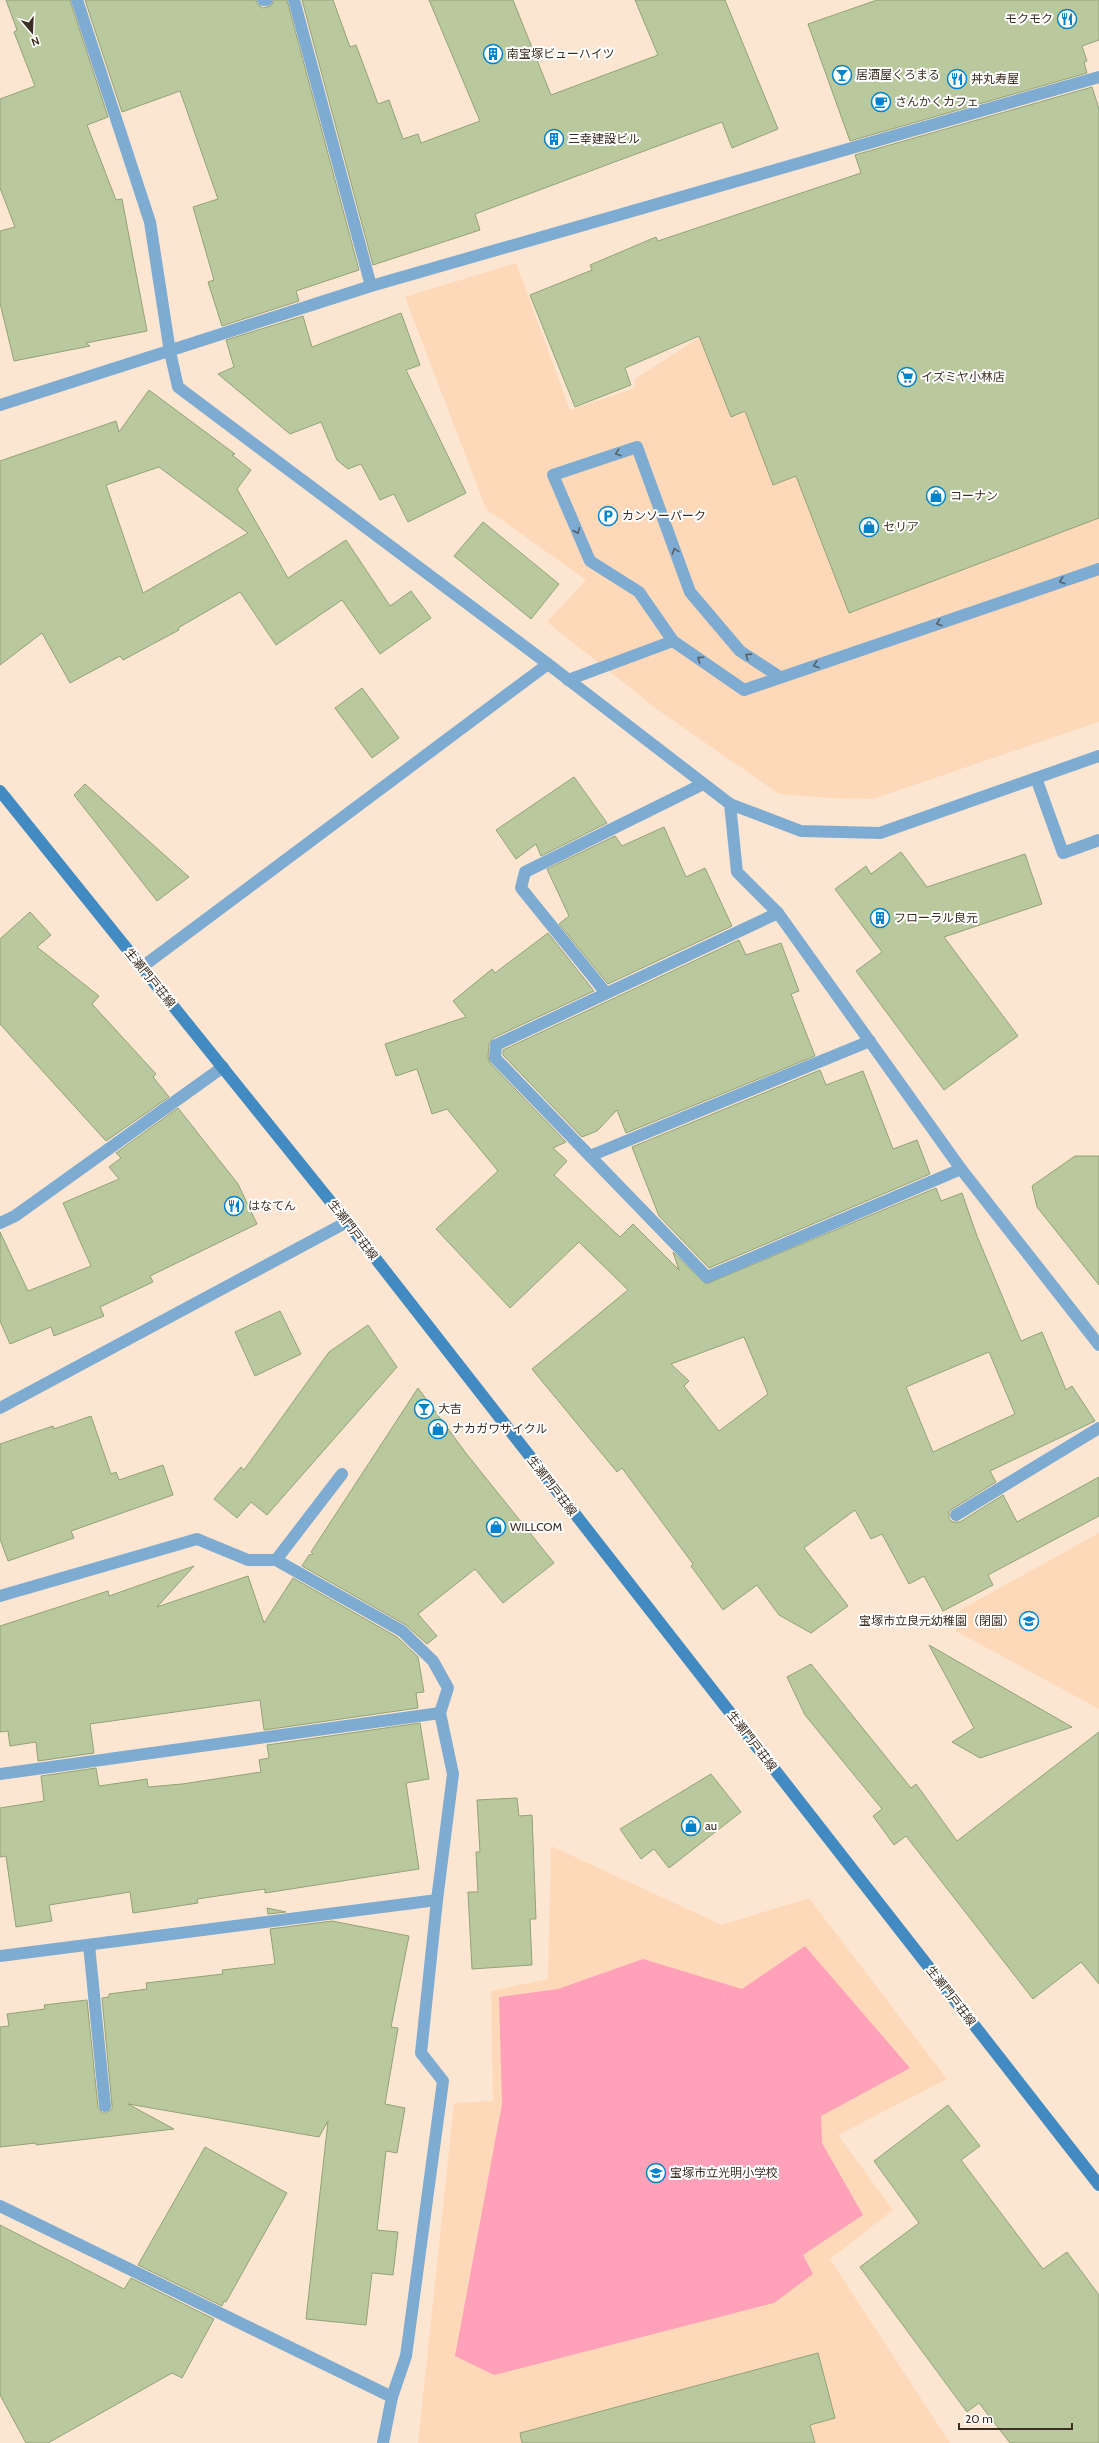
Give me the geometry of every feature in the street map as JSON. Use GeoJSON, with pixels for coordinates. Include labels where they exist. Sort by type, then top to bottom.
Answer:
{"type":"FeatureCollection","features":[{"type":"Feature","properties":{"kind":"main road","name":"生瀬門戸荘線"},"geometry":{"type":"LineString","coordinates":[[0,791],[347,1222],[1099,2185]]}},
{"type":"Feature","properties":{"kind":"street"},"geometry":{"type":"LineString","coordinates":[[77,0],[150,222],[170,352],[178,387],[548,664],[730,804],[800,831],[880,833],[1099,756]]}},
{"type":"Feature","properties":{"kind":"street"},"geometry":{"type":"LineString","coordinates":[[294,0],[371,286]]}},
{"type":"Feature","properties":{"kind":"street"},"geometry":{"type":"LineString","coordinates":[[4,401],[170,352],[371,286],[1099,77]]}},
{"type":"Feature","properties":{"kind":"street"},"geometry":{"type":"LineString","coordinates":[[780,677],[740,651],[690,592],[637,447],[553,475],[590,561],[639,592],[673,640],[744,690],[1099,568]]}},
{"type":"Feature","properties":{"kind":"street"},"geometry":{"type":"LineString","coordinates":[[568,680],[673,640]]}},
{"type":"Feature","properties":{"kind":"street"},"geometry":{"type":"LineString","coordinates":[[142,967],[548,664]]}},
{"type":"Feature","properties":{"kind":"street"},"geometry":{"type":"LineString","coordinates":[[1036,778],[1062,853],[1099,840]]}},
{"type":"Feature","properties":{"kind":"street"},"geometry":{"type":"LineString","coordinates":[[606,993],[521,888],[526,872],[703,784]]}},
{"type":"Feature","properties":{"kind":"street"},"geometry":{"type":"LineString","coordinates":[[730,804],[738,872],[778,913],[961,1170],[1099,1344]]}},
{"type":"Feature","properties":{"kind":"street"},"geometry":{"type":"LineString","coordinates":[[778,913],[496,1044],[495,1058],[707,1277],[961,1170]]}},
{"type":"Feature","properties":{"kind":"street"},"geometry":{"type":"LineString","coordinates":[[590,1156],[870,1042]]}},
{"type":"Feature","properties":{"kind":"street"},"geometry":{"type":"LineString","coordinates":[[0,1223],[15,1216],[223,1067]]}},
{"type":"Feature","properties":{"kind":"street"},"geometry":{"type":"LineString","coordinates":[[0,1408],[347,1222]]}},
{"type":"Feature","properties":{"kind":"street"},"geometry":{"type":"LineString","coordinates":[[956,1515],[1099,1428]]}},
{"type":"Feature","properties":{"kind":"street"},"geometry":{"type":"LineString","coordinates":[[276,1560],[342,1474]]}},
{"type":"Feature","properties":{"kind":"street"},"geometry":{"type":"LineString","coordinates":[[0,1596],[197,1539],[248,1560],[276,1560],[402,1631],[433,1661],[448,1688],[440,1713],[454,1774],[437,1900],[421,2053],[443,2081],[406,2356],[392,2397],[383,2443]]}},
{"type":"Feature","properties":{"kind":"street"},"geometry":{"type":"LineString","coordinates":[[0,1774],[440,1713]]}},
{"type":"Feature","properties":{"kind":"street"},"geometry":{"type":"LineString","coordinates":[[0,1956],[437,1900]]}},
{"type":"Feature","properties":{"kind":"street"},"geometry":{"type":"LineString","coordinates":[[89,1945],[105,2106]]}},
{"type":"Feature","properties":{"kind":"street"},"geometry":{"type":"LineString","coordinates":[[0,2206],[392,2397]]}},
{"type":"Feature","properties":{"kind":"shaded area"},"geometry":{"type":"Polygon","coordinates":[[[1099,161],[1099,722],[873,799],[831,798],[779,794],[658,710],[547,622],[586,580],[486,509],[405,297],[516,263],[570,410],[635,388],[635,379],[768,293],[1099,161]]]}},
{"type":"Feature","properties":{"kind":"shaded area","name":"宝塚市立良元幼稚園（閉園）"},"geometry":{"type":"Polygon","coordinates":[[[1099,1533],[1099,1709],[956,1631],[960,1610],[1099,1533]]]}},
{"type":"Feature","properties":{"kind":"shaded area","name":"宝塚市立光明小学校"},"geometry":{"type":"Polygon","coordinates":[[[551,1846],[722,1925],[809,1898],[947,2079],[838,2135],[893,2210],[830,2259],[950,2443],[418,2443],[454,2103],[493,2101],[491,1991],[548,1979],[551,1846]]]}},
{"type":"Feature","properties":{"kind":"shaded area"},"geometry":{"type":"Polygon","coordinates":[[[805,1946],[910,2068],[821,2116],[822,2143],[863,2215],[803,2255],[813,2274],[774,2303],[494,2375],[455,2356],[502,2104],[499,1997],[558,1989],[643,1959],[742,1989],[805,1946]]]}},
{"type":"Feature","properties":{"kind":"building"},"geometry":{"type":"Polygon","coordinates":[[[6,0],[70,0],[108,117],[87,125],[116,200],[122,199],[147,331],[86,343],[90,346],[14,361],[0,303],[0,231],[15,227],[0,188],[0,99],[35,86],[14,32],[17,30],[6,0]]]}},
{"type":"Feature","properties":{"kind":"building"},"geometry":{"type":"Polygon","coordinates":[[[85,0],[256,0],[257,4],[263,8],[271,6],[274,0],[287,0],[359,270],[296,291],[299,301],[222,326],[208,282],[214,280],[193,207],[218,199],[180,91],[122,112],[85,0]]]}},
{"type":"Feature","properties":{"kind":"building"},"geometry":{"type":"Polygon","coordinates":[[[302,0],[333,0],[350,47],[356,45],[378,104],[389,100],[403,139],[418,134],[421,143],[480,121],[429,0],[513,0],[551,95],[658,55],[635,0],[725,0],[778,129],[732,148],[722,122],[475,214],[480,230],[373,265],[302,0]]]}},
{"type":"Feature","properties":{"kind":"building"},"geometry":{"type":"Polygon","coordinates":[[[877,0],[1099,0],[1099,40],[1082,46],[1087,61],[1084,62],[1087,73],[850,141],[808,24],[877,0]]]}},
{"type":"Feature","properties":{"kind":"building","name":"イズミヤ小林店"},"geometry":{"type":"Polygon","coordinates":[[[1092,87],[1099,109],[1099,518],[849,613],[796,476],[773,485],[745,411],[731,417],[699,336],[625,368],[631,385],[575,407],[530,295],[592,270],[590,265],[656,237],[658,241],[861,173],[855,155],[1092,87]]]}},
{"type":"Feature","properties":{"kind":"building"},"geometry":{"type":"Polygon","coordinates":[[[401,313],[420,365],[406,370],[466,493],[408,522],[394,494],[380,500],[361,464],[348,469],[337,460],[321,422],[290,434],[218,374],[234,367],[226,340],[303,316],[312,347],[401,313]]]}},
{"type":"Feature","properties":{"kind":"building"},"geometry":{"type":"Polygon","coordinates":[[[149,390],[235,454],[232,455],[251,470],[237,489],[288,578],[346,540],[390,606],[411,591],[431,618],[380,654],[342,600],[276,645],[240,592],[178,628],[179,630],[123,660],[120,656],[70,683],[42,633],[0,665],[0,461],[116,421],[119,432],[149,390]],[[159,467],[106,485],[143,593],[248,533],[159,467]]]}},
{"type":"Feature","properties":{"kind":"building"},"geometry":{"type":"Polygon","coordinates":[[[483,522],[559,584],[531,619],[454,556],[483,522]]]}},
{"type":"Feature","properties":{"kind":"building"},"geometry":{"type":"Polygon","coordinates":[[[362,688],[399,738],[372,758],[335,708],[362,688]]]}},
{"type":"Feature","properties":{"kind":"building"},"geometry":{"type":"Polygon","coordinates":[[[574,777],[607,823],[541,856],[536,844],[516,859],[496,830],[574,777]]]}},
{"type":"Feature","properties":{"kind":"building"},"geometry":{"type":"Polygon","coordinates":[[[85,784],[189,877],[157,901],[74,795],[85,784]]]}},
{"type":"Feature","properties":{"kind":"building"},"geometry":{"type":"Polygon","coordinates":[[[664,827],[686,877],[705,868],[732,926],[608,984],[559,924],[569,916],[547,869],[615,836],[622,846],[664,827]]]}},
{"type":"Feature","properties":{"kind":"building"},"geometry":{"type":"Polygon","coordinates":[[[901,852],[927,887],[1025,854],[1042,904],[944,937],[1018,1036],[944,1090],[856,971],[882,952],[835,889],[866,866],[871,874],[901,852]]]}},
{"type":"Feature","properties":{"kind":"building"},"geometry":{"type":"Polygon","coordinates":[[[30,912],[51,935],[37,947],[99,996],[92,1004],[156,1074],[153,1077],[169,1097],[106,1141],[0,1024],[0,939],[30,912]]]}},
{"type":"Feature","properties":{"kind":"building"},"geometry":{"type":"Polygon","coordinates":[[[548,933],[594,991],[493,1038],[489,1044],[488,1057],[490,1063],[566,1142],[553,1148],[567,1161],[554,1175],[620,1237],[633,1224],[679,1270],[673,1252],[706,1284],[936,1188],[941,1201],[962,1193],[977,1236],[1021,1341],[1042,1332],[1066,1390],[1072,1386],[1095,1421],[990,1471],[996,1482],[952,1509],[949,1512],[949,1519],[953,1522],[960,1522],[1003,1495],[1017,1522],[1099,1477],[1099,1516],[988,1575],[993,1585],[943,1611],[924,1576],[909,1584],[882,1534],[871,1539],[855,1510],[804,1548],[848,1606],[811,1633],[779,1615],[757,1585],[723,1610],[691,1566],[693,1564],[622,1468],[617,1472],[532,1369],[628,1290],[579,1242],[510,1308],[436,1229],[498,1171],[447,1109],[432,1114],[417,1069],[396,1076],[385,1044],[466,1017],[453,1001],[492,969],[495,973],[548,933]],[[744,1337],[671,1364],[689,1381],[684,1386],[719,1431],[768,1394],[744,1337]],[[989,1352],[906,1387],[933,1452],[1015,1414],[989,1352]]]}},
{"type":"Feature","properties":{"kind":"building"},"geometry":{"type":"Polygon","coordinates":[[[739,940],[746,955],[781,943],[799,991],[791,994],[815,1056],[626,1133],[617,1110],[597,1131],[582,1137],[503,1055],[503,1050],[739,940]]]}},
{"type":"Feature","properties":{"kind":"building"},"geometry":{"type":"Polygon","coordinates":[[[820,1070],[826,1085],[863,1071],[893,1149],[917,1140],[930,1174],[709,1268],[659,1216],[632,1147],[820,1070]]]}},
{"type":"Feature","properties":{"kind":"building"},"geometry":{"type":"Polygon","coordinates":[[[178,1108],[238,1184],[257,1224],[150,1276],[153,1282],[100,1307],[104,1316],[54,1336],[51,1327],[10,1344],[0,1321],[0,1232],[28,1291],[91,1266],[63,1203],[119,1179],[109,1167],[121,1158],[116,1153],[178,1108]]]}},
{"type":"Feature","properties":{"kind":"building"},"geometry":{"type":"Polygon","coordinates":[[[1075,1156],[1099,1156],[1099,1285],[1037,1207],[1032,1186],[1075,1156]]]}},
{"type":"Feature","properties":{"kind":"building"},"geometry":{"type":"Polygon","coordinates":[[[280,1311],[301,1354],[255,1376],[235,1332],[280,1311]]]}},
{"type":"Feature","properties":{"kind":"building"},"geometry":{"type":"Polygon","coordinates":[[[368,1325],[397,1367],[267,1515],[251,1502],[237,1518],[214,1499],[241,1467],[244,1470],[329,1352],[368,1325]]]}},
{"type":"Feature","properties":{"kind":"building"},"geometry":{"type":"Polygon","coordinates":[[[418,1388],[465,1452],[554,1563],[503,1603],[475,1569],[418,1614],[437,1636],[427,1644],[406,1625],[302,1566],[309,1555],[313,1554],[311,1552],[418,1388]]]}},
{"type":"Feature","properties":{"kind":"building"},"geometry":{"type":"Polygon","coordinates":[[[91,1416],[111,1474],[116,1472],[119,1480],[163,1465],[173,1495],[71,1531],[74,1538],[8,1561],[0,1539],[0,1444],[53,1426],[54,1429],[91,1416]]]}},
{"type":"Feature","properties":{"kind":"building"},"geometry":{"type":"Polygon","coordinates":[[[194,1566],[157,1607],[248,1576],[264,1623],[293,1578],[397,1637],[418,1657],[424,1692],[416,1693],[418,1708],[264,1730],[260,1700],[90,1724],[94,1753],[38,1761],[36,1742],[10,1746],[8,1731],[0,1732],[0,1626],[108,1591],[109,1596],[194,1566]]]}},
{"type":"Feature","properties":{"kind":"building"},"geometry":{"type":"Polygon","coordinates":[[[929,1645],[1072,1727],[980,1758],[952,1742],[974,1728],[929,1645]]]}},
{"type":"Feature","properties":{"kind":"building"},"geometry":{"type":"Polygon","coordinates":[[[811,1664],[911,1788],[916,1784],[957,1841],[1099,1732],[1099,1984],[1081,1962],[1033,1999],[906,1836],[894,1845],[873,1816],[882,1809],[805,1715],[787,1677],[811,1664]]]}},
{"type":"Feature","properties":{"kind":"building"},"geometry":{"type":"Polygon","coordinates":[[[420,1723],[429,1779],[406,1783],[419,1869],[265,1893],[265,1889],[197,1899],[198,1903],[133,1913],[130,1892],[49,1905],[52,1921],[16,1927],[6,1856],[0,1857],[0,1808],[44,1801],[41,1776],[96,1768],[99,1786],[147,1779],[148,1787],[182,1784],[261,1772],[259,1760],[269,1758],[267,1745],[420,1723]]]}},
{"type":"Feature","properties":{"kind":"building"},"geometry":{"type":"Polygon","coordinates":[[[711,1774],[741,1812],[669,1868],[654,1849],[641,1859],[620,1829],[711,1774]]]}},
{"type":"Feature","properties":{"kind":"building"},"geometry":{"type":"Polygon","coordinates":[[[517,1798],[519,1816],[532,1815],[536,1919],[530,1919],[532,1965],[472,1969],[468,1892],[478,1892],[476,1852],[480,1852],[477,1800],[517,1798]]]}},
{"type":"Feature","properties":{"kind":"building"},"geometry":{"type":"Polygon","coordinates":[[[267,1908],[286,1912],[268,1914],[267,1908]]]}},
{"type":"Feature","properties":{"kind":"building"},"geometry":{"type":"Polygon","coordinates":[[[332,1921],[409,1936],[391,2027],[398,2028],[385,2104],[405,2108],[397,2153],[386,2151],[377,2230],[398,2232],[393,2275],[372,2273],[366,2325],[306,2319],[328,2121],[319,2137],[128,2104],[174,2129],[36,2145],[36,2143],[0,2147],[0,2027],[9,2026],[7,2014],[45,2009],[44,2005],[87,2000],[98,2107],[102,2113],[106,2113],[112,2109],[112,2105],[102,1998],[109,1997],[109,1994],[147,1989],[146,1983],[223,1974],[222,1970],[275,1964],[270,1929],[332,1921]]]}},
{"type":"Feature","properties":{"kind":"building"},"geometry":{"type":"Polygon","coordinates":[[[948,2105],[980,2146],[961,2160],[1043,2269],[1067,2252],[1099,2295],[1099,2443],[1010,2443],[979,2403],[967,2412],[860,2267],[919,2223],[874,2161],[948,2105]]]}},
{"type":"Feature","properties":{"kind":"building"},"geometry":{"type":"Polygon","coordinates":[[[205,2147],[287,2193],[226,2302],[224,2301],[222,2306],[138,2265],[205,2147]]]}},
{"type":"Feature","properties":{"kind":"building"},"geometry":{"type":"Polygon","coordinates":[[[0,2225],[124,2289],[131,2278],[214,2319],[182,2378],[172,2373],[48,2443],[26,2443],[0,2395],[0,2225]]]}},
{"type":"Feature","properties":{"kind":"building"},"geometry":{"type":"Polygon","coordinates":[[[818,2353],[835,2418],[810,2425],[815,2443],[522,2443],[520,2433],[818,2353]]]}},
{"type":"Feature","properties":{"kind":"place","name":"モクモク"},"geometry":{"type":"Point","coordinates":[1067,19]}},
{"type":"Feature","properties":{"kind":"place","name":"南宝塚ビューハイツ"},"geometry":{"type":"Point","coordinates":[493,54]}},
{"type":"Feature","properties":{"kind":"place","name":"居酒屋くろまる"},"geometry":{"type":"Point","coordinates":[842,75]}},
{"type":"Feature","properties":{"kind":"place","name":"丼丸寿屋"},"geometry":{"type":"Point","coordinates":[957,79]}},
{"type":"Feature","properties":{"kind":"place","name":"さんかくカフェ"},"geometry":{"type":"Point","coordinates":[881,102]}},
{"type":"Feature","properties":{"kind":"place","name":"三幸建設ビル"},"geometry":{"type":"Point","coordinates":[554,139]}},
{"type":"Feature","properties":{"kind":"place","name":"イズミヤ小林店"},"geometry":{"type":"Point","coordinates":[907,377]}},
{"type":"Feature","properties":{"kind":"place","name":"コーナン"},"geometry":{"type":"Point","coordinates":[936,496]}},
{"type":"Feature","properties":{"kind":"place","name":"カンソーパーク"},"geometry":{"type":"Point","coordinates":[608,516]}},
{"type":"Feature","properties":{"kind":"place","name":"セリア"},"geometry":{"type":"Point","coordinates":[869,527]}},
{"type":"Feature","properties":{"kind":"place","name":"フローラル良元"},"geometry":{"type":"Point","coordinates":[880,918]}},
{"type":"Feature","properties":{"kind":"place","name":"はなてん"},"geometry":{"type":"Point","coordinates":[234,1206]}},
{"type":"Feature","properties":{"kind":"place","name":"大吉"},"geometry":{"type":"Point","coordinates":[424,1409]}},
{"type":"Feature","properties":{"kind":"place","name":"ナカガワサイクル"},"geometry":{"type":"Point","coordinates":[438,1429]}},
{"type":"Feature","properties":{"kind":"place","name":"WILLCOM"},"geometry":{"type":"Point","coordinates":[496,1527]}},
{"type":"Feature","properties":{"kind":"place","name":"宝塚市立良元幼稚園（閉園）"},"geometry":{"type":"Point","coordinates":[1029,1621]}},
{"type":"Feature","properties":{"kind":"place","name":"au"},"geometry":{"type":"Point","coordinates":[691,1826]}},
{"type":"Feature","properties":{"kind":"place","name":"宝塚市立光明小学校"},"geometry":{"type":"Point","coordinates":[656,2173]}}]}
